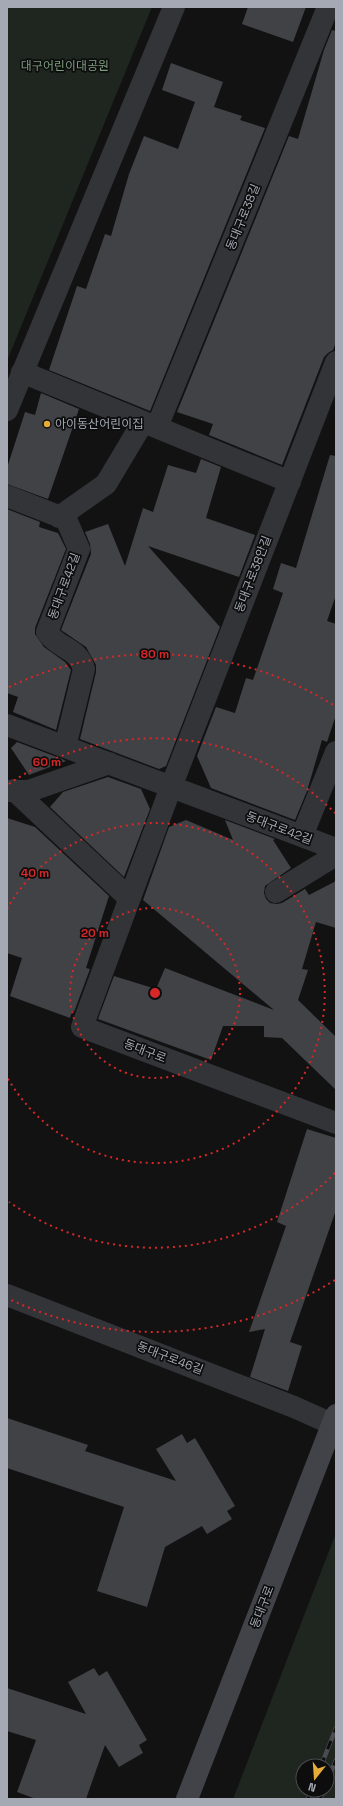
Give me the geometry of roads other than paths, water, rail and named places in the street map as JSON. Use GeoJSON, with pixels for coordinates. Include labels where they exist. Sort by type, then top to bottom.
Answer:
{"type":"FeatureCollection","features":[{"type":"Feature","properties":{"kind":"main road","name":"동대구로"},"geometry":{"type":"LineString","coordinates":[[187,1799],[334,1419]]}},
{"type":"Feature","properties":{"kind":"street"},"geometry":{"type":"LineString","coordinates":[[8,403],[174,7]]}},
{"type":"Feature","properties":{"kind":"street","name":"동대구로38길"},"geometry":{"type":"LineString","coordinates":[[59,517],[106,484],[150,425],[328,7]]}},
{"type":"Feature","properties":{"kind":"street","name":"동대구로38안길"},"geometry":{"type":"LineString","coordinates":[[171,787],[336,362]]}},
{"type":"Feature","properties":{"kind":"street"},"geometry":{"type":"LineString","coordinates":[[22,372],[290,482]]}},
{"type":"Feature","properties":{"kind":"street","name":"동대구로42길"},"geometry":{"type":"LineString","coordinates":[[7,496],[66,519],[79,549],[47,632],[52,639],[81,658],[84,669],[65,746]]}},
{"type":"Feature","properties":{"kind":"street","name":"동대구로42길"},"geometry":{"type":"LineString","coordinates":[[7,725],[336,849]]}},
{"type":"Feature","properties":{"kind":"street"},"geometry":{"type":"LineString","coordinates":[[302,836],[336,752]]}},
{"type":"Feature","properties":{"kind":"street"},"geometry":{"type":"LineString","coordinates":[[11,790],[29,791],[109,763]]}},
{"type":"Feature","properties":{"kind":"street","name":"동대구로"},"geometry":{"type":"LineString","coordinates":[[171,787],[82,1027],[336,1124]]}},
{"type":"Feature","properties":{"kind":"street"},"geometry":{"type":"LineString","coordinates":[[11,790],[129,898]]}},
{"type":"Feature","properties":{"kind":"street"},"geometry":{"type":"LineString","coordinates":[[276,892],[336,856]]}},
{"type":"Feature","properties":{"kind":"street","name":"동대구로46길"},"geometry":{"type":"LineString","coordinates":[[7,1295],[287,1404],[334,1419]]}},
{"type":"Feature","properties":{"kind":"railway"},"geometry":{"type":"LineString","coordinates":[[324,1758],[336,1728]]}},
{"type":"Feature","properties":{"kind":"place","name":"아이동산어린이집"},"geometry":{"type":"Point","coordinates":[47,424]}},
{"type":"Feature","properties":{"kind":"park label","name":"대구어린이대공원"},"geometry":{"type":"Point","coordinates":[65,66]}}]}
